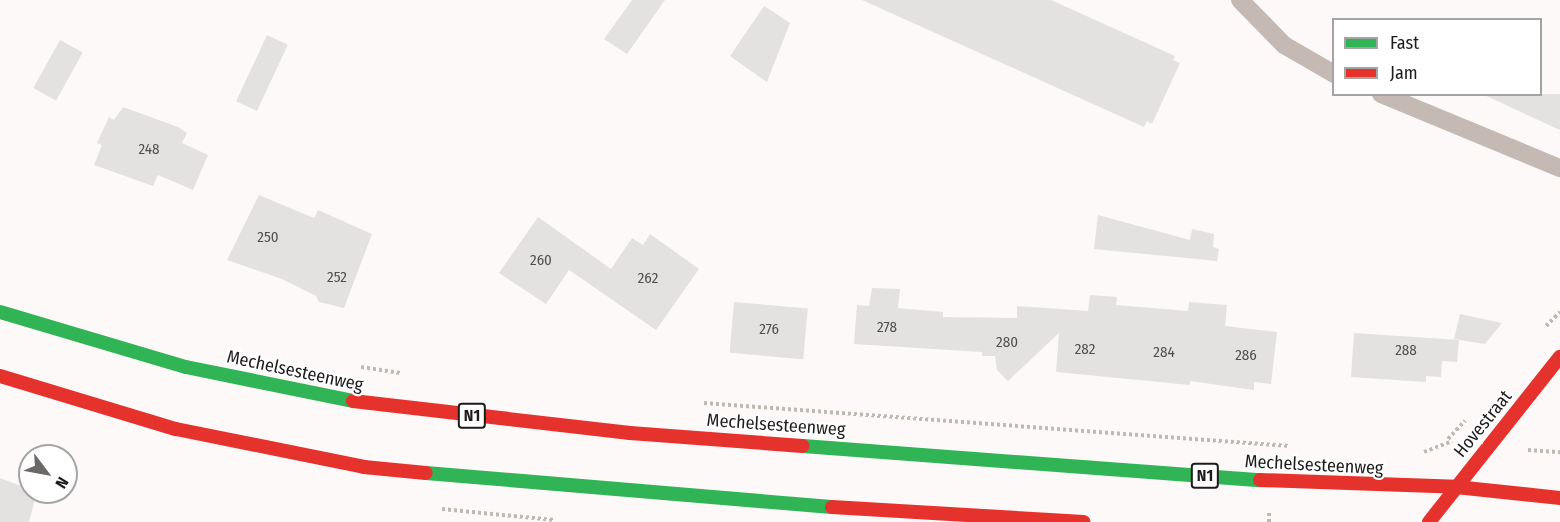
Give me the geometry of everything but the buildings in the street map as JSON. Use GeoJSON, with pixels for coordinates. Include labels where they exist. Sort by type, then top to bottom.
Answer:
{"type":"FeatureCollection","features":[{"type":"Feature","properties":{"kind":"main road","name":"Mechelsesteenweg"},"geometry":{"type":"LineString","coordinates":[[0,312],[186,367],[370,405],[630,433],[1348,486],[1456,487],[1560,498]]}},
{"type":"Feature","properties":{"kind":"main road","name":"Hovestraat"},"geometry":{"type":"LineString","coordinates":[[1432,518],[1486,447],[1560,357]]}},
{"type":"Feature","properties":{"kind":"main road"},"geometry":{"type":"LineString","coordinates":[[0,376],[176,429],[364,467],[733,501],[1084,522]]}},
{"type":"Feature","properties":{"kind":"lane"},"geometry":{"type":"LineString","coordinates":[[1240,0],[1284,45],[1332,73]]}},
{"type":"Feature","properties":{"kind":"lane"},"geometry":{"type":"LineString","coordinates":[[1386,96],[1560,168]]}},
{"type":"Feature","properties":{"kind":"path"},"geometry":{"type":"LineString","coordinates":[[355,366],[408,374]]}},
{"type":"Feature","properties":{"kind":"path"},"geometry":{"type":"LineString","coordinates":[[692,403],[1296,447]]}},
{"type":"Feature","properties":{"kind":"path"},"geometry":{"type":"LineString","coordinates":[[1419,455],[1447,440],[1486,447],[1560,452]]}},
{"type":"Feature","properties":{"kind":"traffic: fast"},"geometry":{"type":"LineString","coordinates":[[0,312],[186,367],[353,401]]}},
{"type":"Feature","properties":{"kind":"traffic: fast"},"geometry":{"type":"LineString","coordinates":[[803,446],[1260,480]]}},
{"type":"Feature","properties":{"kind":"traffic: fast"},"geometry":{"type":"LineString","coordinates":[[426,473],[832,507]]}},
{"type":"Feature","properties":{"kind":"traffic: jam"},"geometry":{"type":"LineString","coordinates":[[1429,522],[1560,357]]}},
{"type":"Feature","properties":{"kind":"traffic: jam"},"geometry":{"type":"LineString","coordinates":[[0,376],[176,429],[364,467],[426,473]]}},
{"type":"Feature","properties":{"kind":"traffic: jam"},"geometry":{"type":"LineString","coordinates":[[353,401],[630,433],[803,446]]}},
{"type":"Feature","properties":{"kind":"traffic: jam"},"geometry":{"type":"LineString","coordinates":[[1260,480],[1456,487],[1560,498]]}},
{"type":"Feature","properties":{"kind":"traffic: jam"},"geometry":{"type":"LineString","coordinates":[[832,507],[1084,522]]}}]}
